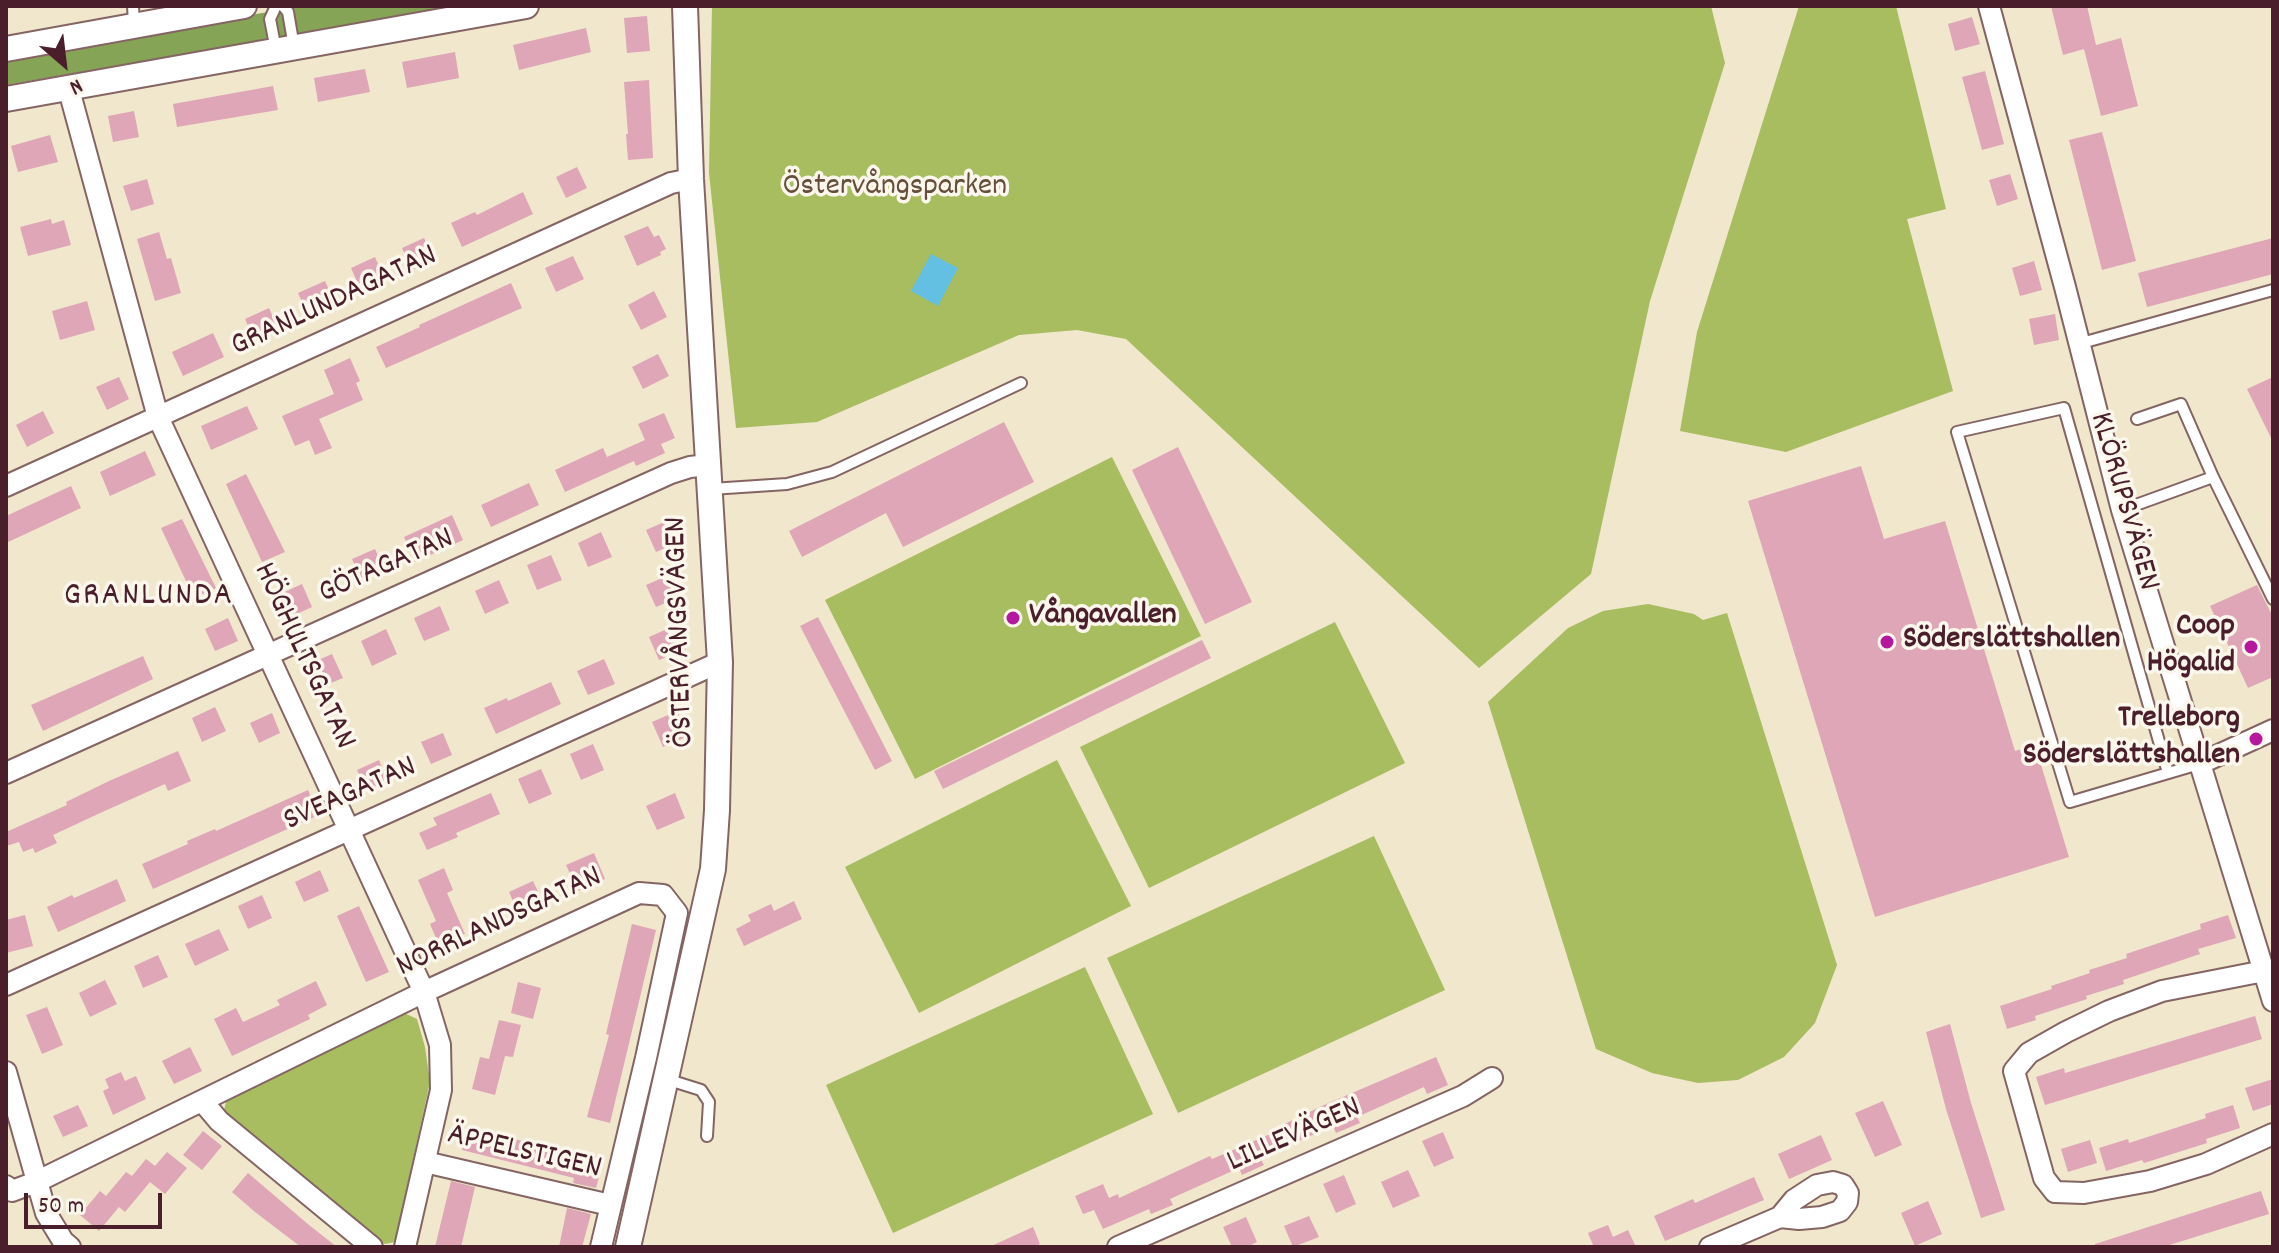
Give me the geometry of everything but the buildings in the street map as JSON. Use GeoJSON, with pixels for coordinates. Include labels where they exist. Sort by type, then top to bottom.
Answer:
{"type":"FeatureCollection","features":[{"type":"Feature","properties":{"kind":"street"},"geometry":{"type":"LineString","coordinates":[[6,49],[134,16],[244,6]]}},
{"type":"Feature","properties":{"kind":"street"},"geometry":{"type":"LineString","coordinates":[[6,99],[526,6]]}},
{"type":"Feature","properties":{"kind":"street","name":"ÖSTERVÅNGSVÄGEN"},"geometry":{"type":"LineString","coordinates":[[628,1247],[713,869],[719,748],[720,662],[691,179],[685,6]]}},
{"type":"Feature","properties":{"kind":"street","name":"KLÖRUPSVÄGEN"},"geometry":{"type":"LineString","coordinates":[[1989,6],[2122,510],[2273,1001]]}},
{"type":"Feature","properties":{"kind":"street","name":"HÖGHULTSGATAN"},"geometry":{"type":"LineString","coordinates":[[69,90],[158,417],[424,992],[440,1045],[441,1090],[405,1247]]}},
{"type":"Feature","properties":{"kind":"street","name":"GRANLUNDAGATAN"},"geometry":{"type":"LineString","coordinates":[[6,486],[671,183],[691,179]]}},
{"type":"Feature","properties":{"kind":"street","name":"GÖTAGATAN"},"geometry":{"type":"LineString","coordinates":[[6,773],[671,473],[690,467],[709,477]]}},
{"type":"Feature","properties":{"kind":"street","name":"SVEAGATAN"},"geometry":{"type":"LineString","coordinates":[[6,985],[720,662]]}},
{"type":"Feature","properties":{"kind":"street"},"geometry":{"type":"LineString","coordinates":[[2199,764],[2273,730]]}},
{"type":"Feature","properties":{"kind":"street","name":"NORRLANDSGATAN"},"geometry":{"type":"LineString","coordinates":[[6,1186],[12,1191],[36,1182],[424,992],[639,893],[663,895],[677,913],[601,1247]]}},
{"type":"Feature","properties":{"kind":"street"},"geometry":{"type":"LineString","coordinates":[[2264,971],[2162,991],[2109,1011],[2029,1053],[2014,1071],[2044,1178],[2055,1192],[2084,1193],[2150,1181],[2206,1164],[2273,1134]]}},
{"type":"Feature","properties":{"kind":"street"},"geometry":{"type":"LineString","coordinates":[[6,1072],[46,1213],[70,1247]]}},
{"type":"Feature","properties":{"kind":"street","name":"LILLEVÄGEN"},"geometry":{"type":"LineString","coordinates":[[1118,1247],[1463,1096],[1492,1078]]}},
{"type":"Feature","properties":{"kind":"street"},"geometry":{"type":"LineString","coordinates":[[203,1102],[219,1121],[372,1247]]}},
{"type":"Feature","properties":{"kind":"street","name":"ÄPPELSTIGEN"},"geometry":{"type":"LineString","coordinates":[[425,1162],[610,1205]]}},
{"type":"Feature","properties":{"kind":"street"},"geometry":{"type":"LineString","coordinates":[[1710,1247],[1780,1217]]}},
{"type":"Feature","properties":{"kind":"lane"},"geometry":{"type":"LineString","coordinates":[[276,6],[270,19],[285,50]]}},
{"type":"Feature","properties":{"kind":"lane"},"geometry":{"type":"LineString","coordinates":[[283,6],[288,12],[285,50]]}},
{"type":"Feature","properties":{"kind":"lane"},"geometry":{"type":"LineString","coordinates":[[2078,344],[2273,290]]}},
{"type":"Feature","properties":{"kind":"lane"},"geometry":{"type":"LineString","coordinates":[[709,477],[729,489],[787,484],[832,472],[1021,383]]}},
{"type":"Feature","properties":{"kind":"lane"},"geometry":{"type":"LineString","coordinates":[[2137,419],[2181,404],[2273,599]]}},
{"type":"Feature","properties":{"kind":"lane","name":"KLÖRUPSVÄGEN"},"geometry":{"type":"LineString","coordinates":[[2168,773],[2064,408],[1957,432],[2070,802],[2199,764]]}},
{"type":"Feature","properties":{"kind":"lane"},"geometry":{"type":"LineString","coordinates":[[2122,510],[2213,477]]}},
{"type":"Feature","properties":{"kind":"lane"},"geometry":{"type":"LineString","coordinates":[[666,1079],[701,1090],[709,1102],[707,1136]]}},
{"type":"Feature","properties":{"kind":"green space"},"geometry":{"type":"Polygon","coordinates":[[[304,6],[460,6],[6,85],[6,56],[304,6]]]}},
{"type":"Feature","properties":{"kind":"green space","name":"Östervångsparken"},"geometry":{"type":"Polygon","coordinates":[[[712,6],[1711,6],[1725,63],[1650,301],[1591,574],[1479,668],[1126,339],[1077,330],[1019,335],[817,422],[736,428],[709,173],[712,6]]]}},
{"type":"Feature","properties":{"kind":"green space"},"geometry":{"type":"Polygon","coordinates":[[[1799,6],[1896,6],[1946,209],[1907,219],[1953,391],[1786,452],[1680,431],[1697,332],[1799,6]]]}},
{"type":"Feature","properties":{"kind":"green space","name":"Vångavallen"},"geometry":{"type":"Polygon","coordinates":[[[1112,457],[1201,636],[915,779],[825,600],[1112,457]]]}},
{"type":"Feature","properties":{"kind":"green space"},"geometry":{"type":"Polygon","coordinates":[[[1648,604],[1694,614],[1703,620],[1727,613],[1837,965],[1815,1023],[1784,1057],[1738,1080],[1698,1083],[1652,1073],[1596,1049],[1488,702],[1568,628],[1603,611],[1648,604]]]}},
{"type":"Feature","properties":{"kind":"green space"},"geometry":{"type":"Polygon","coordinates":[[[1335,622],[1405,763],[1149,888],[1080,747],[1335,622]]]}},
{"type":"Feature","properties":{"kind":"green space"},"geometry":{"type":"Polygon","coordinates":[[[1057,760],[1131,906],[919,1013],[845,867],[1057,760]]]}},
{"type":"Feature","properties":{"kind":"green space"},"geometry":{"type":"Polygon","coordinates":[[[1374,836],[1445,990],[1178,1113],[1107,958],[1374,836]]]}},
{"type":"Feature","properties":{"kind":"green space"},"geometry":{"type":"Polygon","coordinates":[[[1085,967],[1153,1114],[893,1233],[826,1085],[1085,967]]]}},
{"type":"Feature","properties":{"kind":"green space"},"geometry":{"type":"Polygon","coordinates":[[[402,1012],[417,1019],[430,1082],[395,1242],[385,1244],[223,1114],[226,1102],[402,1012]]]}},
{"type":"Feature","properties":{"kind":"water"},"geometry":{"type":"Polygon","coordinates":[[[931,254],[958,268],[938,306],[911,291],[931,254]]]}},
{"type":"Feature","properties":{"kind":"place","name":"Vångavallen"},"geometry":{"type":"Point","coordinates":[1013,618]}},
{"type":"Feature","properties":{"kind":"place","name":"Söderslättshallen"},"geometry":{"type":"Point","coordinates":[1887,642]}},
{"type":"Feature","properties":{"kind":"place","name":"Coop Högalid"},"geometry":{"type":"Point","coordinates":[2251,647]}},
{"type":"Feature","properties":{"kind":"place","name":"Trelleborg Söderslättshallen"},"geometry":{"type":"Point","coordinates":[2256,739]}},
{"type":"Feature","properties":{"kind":"district","name":"GRANLUNDA"},"geometry":{"type":"Point","coordinates":[149,598]}}]}
